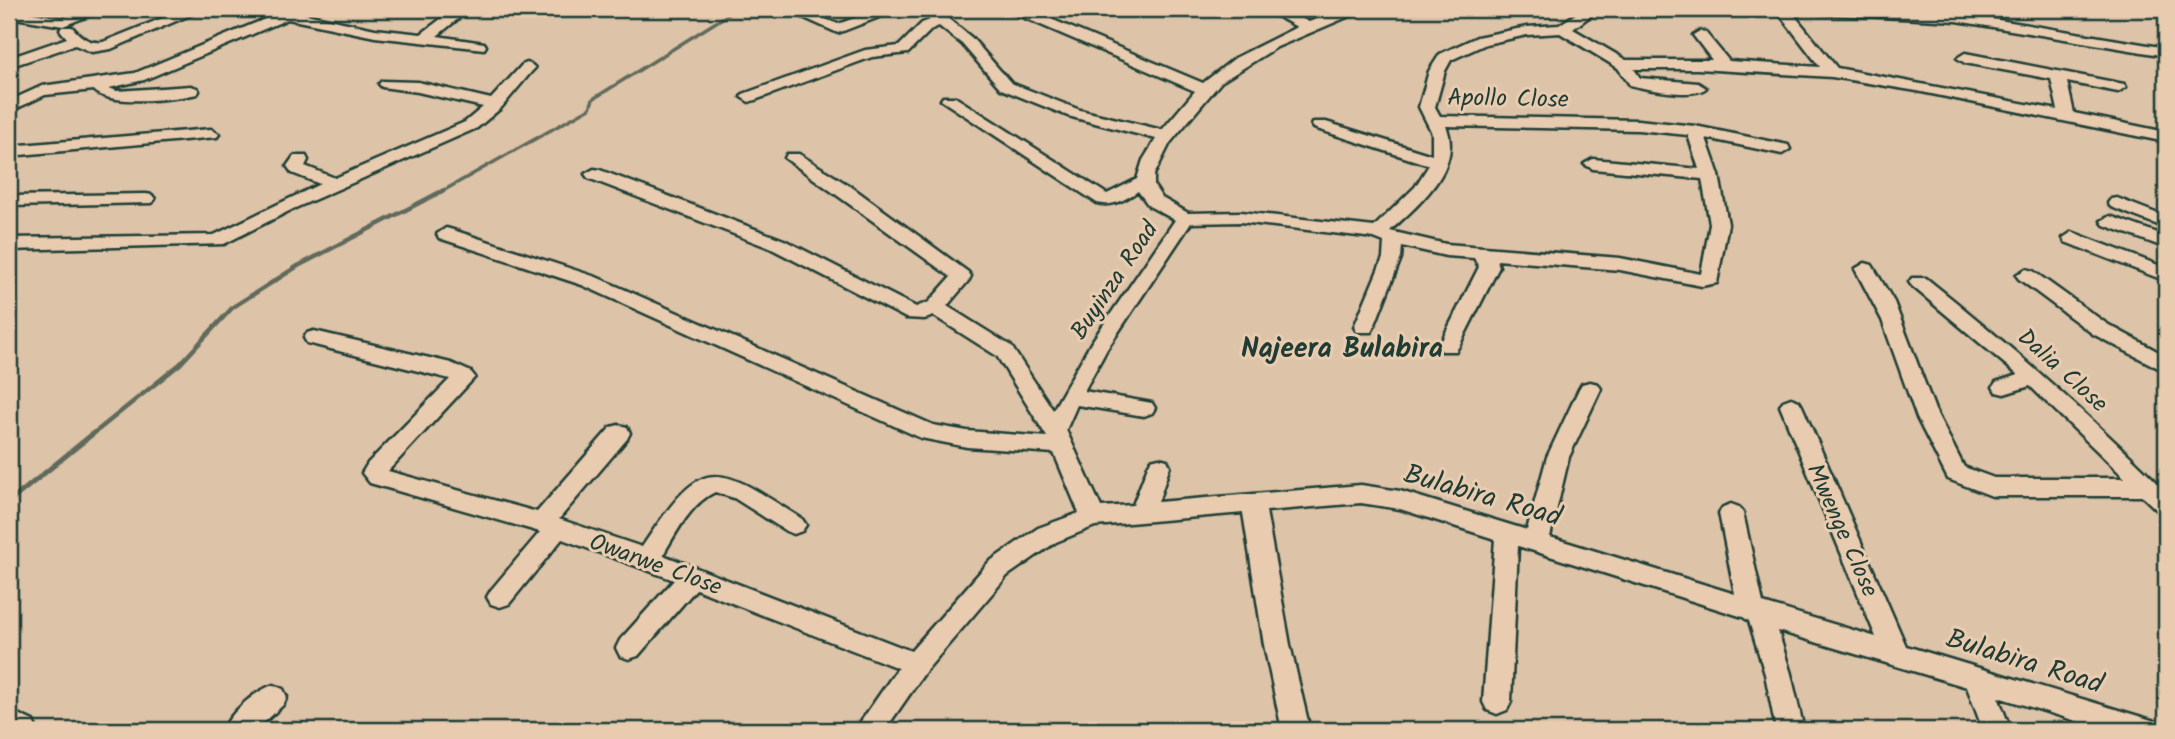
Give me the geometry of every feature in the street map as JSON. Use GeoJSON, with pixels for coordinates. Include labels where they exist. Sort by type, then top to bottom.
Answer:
{"type":"FeatureCollection","features":[{"type":"Feature","properties":{"kind":"street"},"geometry":{"type":"LineString","coordinates":[[9,13],[63,22],[99,9]]}},
{"type":"Feature","properties":{"kind":"street"},"geometry":{"type":"LineString","coordinates":[[63,22],[76,40],[92,48],[106,46],[197,9]]}},
{"type":"Feature","properties":{"kind":"street"},"geometry":{"type":"LineString","coordinates":[[423,40],[463,9]]}},
{"type":"Feature","properties":{"kind":"street"},"geometry":{"type":"LineString","coordinates":[[807,16],[838,29],[893,9]]}},
{"type":"Feature","properties":{"kind":"street"},"geometry":{"type":"LineString","coordinates":[[925,9],[967,41],[1001,82],[1013,90],[1101,121],[1166,136]]}},
{"type":"Feature","properties":{"kind":"street"},"geometry":{"type":"LineString","coordinates":[[1271,9],[1309,27]]}},
{"type":"Feature","properties":{"kind":"street","name":"Buyinza Road"},"geometry":{"type":"LineString","coordinates":[[1058,438],[1069,396],[1081,371],[1154,269],[1185,218],[1168,210],[1149,195],[1144,182],[1144,174],[1152,157],[1166,136],[1227,69],[1350,9]]}},
{"type":"Feature","properties":{"kind":"street"},"geometry":{"type":"LineString","coordinates":[[1435,121],[1430,114],[1428,99],[1442,60],[1449,54],[1482,40],[1512,33],[1563,29],[1592,9]]}},
{"type":"Feature","properties":{"kind":"street"},"geometry":{"type":"LineString","coordinates":[[1832,72],[1788,16],[1789,13],[1804,9],[2030,22],[2166,52]]}},
{"type":"Feature","properties":{"kind":"street"},"geometry":{"type":"LineString","coordinates":[[1018,10],[1206,90]]}},
{"type":"Feature","properties":{"kind":"street"},"geometry":{"type":"LineString","coordinates":[[9,107],[42,91],[99,85],[138,77],[236,37],[281,11],[375,33],[479,46]]}},
{"type":"Feature","properties":{"kind":"street"},"geometry":{"type":"LineString","coordinates":[[749,97],[870,53],[903,50],[927,26],[941,20]]}},
{"type":"Feature","properties":{"kind":"street"},"geometry":{"type":"LineString","coordinates":[[1563,29],[1623,65],[1639,84],[1698,88]]}},
{"type":"Feature","properties":{"kind":"street"},"geometry":{"type":"LineString","coordinates":[[1700,34],[1724,65]]}},
{"type":"Feature","properties":{"kind":"street"},"geometry":{"type":"LineString","coordinates":[[228,59],[236,37]]}},
{"type":"Feature","properties":{"kind":"street"},"geometry":{"type":"LineString","coordinates":[[9,63],[76,40]]}},
{"type":"Feature","properties":{"kind":"street"},"geometry":{"type":"LineString","coordinates":[[1965,58],[2118,87]]}},
{"type":"Feature","properties":{"kind":"street"},"geometry":{"type":"LineString","coordinates":[[1623,65],[1724,65],[1832,72],[2166,137]]}},
{"type":"Feature","properties":{"kind":"street"},"geometry":{"type":"LineString","coordinates":[[9,244],[217,240],[335,184],[455,134],[471,125],[495,105],[527,68]]}},
{"type":"Feature","properties":{"kind":"street"},"geometry":{"type":"LineString","coordinates":[[2058,76],[2067,116]]}},
{"type":"Feature","properties":{"kind":"street"},"geometry":{"type":"LineString","coordinates":[[387,84],[418,87],[495,105]]}},
{"type":"Feature","properties":{"kind":"street"},"geometry":{"type":"LineString","coordinates":[[99,85],[105,93],[117,96],[191,91]]}},
{"type":"Feature","properties":{"kind":"street"},"geometry":{"type":"LineString","coordinates":[[949,100],[1103,199],[1116,199],[1133,185],[1144,182]]}},
{"type":"Feature","properties":{"kind":"street","name":"Apollo Close"},"geometry":{"type":"LineString","coordinates":[[1438,162],[1442,138],[1435,121],[1573,122],[1695,131],[1782,149]]}},
{"type":"Feature","properties":{"kind":"street"},"geometry":{"type":"LineString","coordinates":[[1320,125],[1438,162],[1418,195],[1386,236]]}},
{"type":"Feature","properties":{"kind":"street"},"geometry":{"type":"LineString","coordinates":[[1185,218],[1241,217],[1386,236],[1446,250],[1620,264],[1702,280],[1710,279],[1719,224],[1710,175],[1695,131]]}},
{"type":"Feature","properties":{"kind":"street"},"geometry":{"type":"LineString","coordinates":[[9,151],[211,134]]}},
{"type":"Feature","properties":{"kind":"street"},"geometry":{"type":"LineString","coordinates":[[594,174],[777,244],[913,314],[924,313],[936,306],[961,276],[847,192],[793,158]]}},
{"type":"Feature","properties":{"kind":"street"},"geometry":{"type":"LineString","coordinates":[[300,160],[296,166],[298,169],[335,184]]}},
{"type":"Feature","properties":{"kind":"street"},"geometry":{"type":"LineString","coordinates":[[1593,164],[1710,175]]}},
{"type":"Feature","properties":{"kind":"street"},"geometry":{"type":"LineString","coordinates":[[9,201],[146,199]]}},
{"type":"Feature","properties":{"kind":"street"},"geometry":{"type":"LineString","coordinates":[[2117,203],[2166,223]]}},
{"type":"Feature","properties":{"kind":"street"},"geometry":{"type":"LineString","coordinates":[[2110,221],[2166,243]]}},
{"type":"Feature","properties":{"kind":"street"},"geometry":{"type":"LineString","coordinates":[[446,234],[589,281],[929,432],[967,439],[1058,438]]}},
{"type":"Feature","properties":{"kind":"street"},"geometry":{"type":"LineString","coordinates":[[1364,327],[1392,258],[1386,236]]}},
{"type":"Feature","properties":{"kind":"street"},"geometry":{"type":"LineString","coordinates":[[2071,238],[2166,275]]}},
{"type":"Feature","properties":{"kind":"street"},"geometry":{"type":"LineString","coordinates":[[1449,346],[1489,267],[1487,259],[1478,252]]}},
{"type":"Feature","properties":{"kind":"street"},"geometry":{"type":"LineString","coordinates":[[1865,269],[1878,289],[1924,410],[1956,473],[1992,487],[2147,487]]}},
{"type":"Feature","properties":{"kind":"street"},"geometry":{"type":"LineString","coordinates":[[2026,275],[2100,329],[2166,365]]}},
{"type":"Feature","properties":{"kind":"street","name":"Dalia Close"},"geometry":{"type":"LineString","coordinates":[[1919,282],[2085,424],[2166,505]]}},
{"type":"Feature","properties":{"kind":"street"},"geometry":{"type":"LineString","coordinates":[[936,306],[947,317],[1004,351],[1058,438],[1093,517]]}},
{"type":"Feature","properties":{"kind":"street","name":"Owarwe Close"},"geometry":{"type":"LineString","coordinates":[[314,338],[451,370],[464,377],[376,469],[375,476],[550,526],[647,559],[916,664]]}},
{"type":"Feature","properties":{"kind":"street"},"geometry":{"type":"LineString","coordinates":[[2004,387],[2033,378]]}},
{"type":"Feature","properties":{"kind":"street"},"geometry":{"type":"LineString","coordinates":[[1536,542],[1558,457],[1590,389]]}},
{"type":"Feature","properties":{"kind":"street"},"geometry":{"type":"LineString","coordinates":[[1069,396],[1144,408]]}},
{"type":"Feature","properties":{"kind":"street","name":"Mwenge Close"},"geometry":{"type":"LineString","coordinates":[[1791,406],[1896,654]]}},
{"type":"Feature","properties":{"kind":"street"},"geometry":{"type":"LineString","coordinates":[[500,597],[619,433]]}},
{"type":"Feature","properties":{"kind":"street"},"geometry":{"type":"LineString","coordinates":[[1142,513],[1159,466]]}},
{"type":"Feature","properties":{"kind":"street"},"geometry":{"type":"LineString","coordinates":[[647,559],[690,497],[707,484],[724,484],[794,525]]}},
{"type":"Feature","properties":{"kind":"street","name":"Bulabira Road"},"geometry":{"type":"LineString","coordinates":[[869,730],[916,664],[998,569],[1018,552],[1047,535],[1093,517],[1361,494],[1400,500],[2145,730]]}},
{"type":"Feature","properties":{"kind":"street"},"geometry":{"type":"LineString","coordinates":[[1253,503],[1277,645],[1296,730]]}},
{"type":"Feature","properties":{"kind":"street"},"geometry":{"type":"LineString","coordinates":[[1731,513],[1756,612],[1778,674],[1790,730]]}},
{"type":"Feature","properties":{"kind":"street"},"geometry":{"type":"LineString","coordinates":[[1497,702],[1507,534]]}},
{"type":"Feature","properties":{"kind":"street"},"geometry":{"type":"LineString","coordinates":[[629,648],[692,576]]}},
{"type":"Feature","properties":{"kind":"street"},"geometry":{"type":"LineString","coordinates":[[1978,679],[1997,730]]}},
{"type":"Feature","properties":{"kind":"street"},"geometry":{"type":"LineString","coordinates":[[237,730],[272,697]]}},
{"type":"Feature","properties":{"kind":"street"},"geometry":{"type":"LineString","coordinates":[[9,722],[23,730]]}},
{"type":"Feature","properties":{"kind":"waterway"},"geometry":{"type":"LineString","coordinates":[[441,192],[590,108],[593,99],[737,9]]}},
{"type":"Feature","properties":{"kind":"waterway"},"geometry":{"type":"LineString","coordinates":[[93,434],[180,364],[233,307],[298,266],[444,190]]}},
{"type":"Feature","properties":{"kind":"waterway"},"geometry":{"type":"LineString","coordinates":[[9,502],[95,432]]}},
{"type":"Feature","properties":{"kind":"district","name":"Najeera Bulabira"},"geometry":{"type":"Point","coordinates":[1342,347]}}]}
